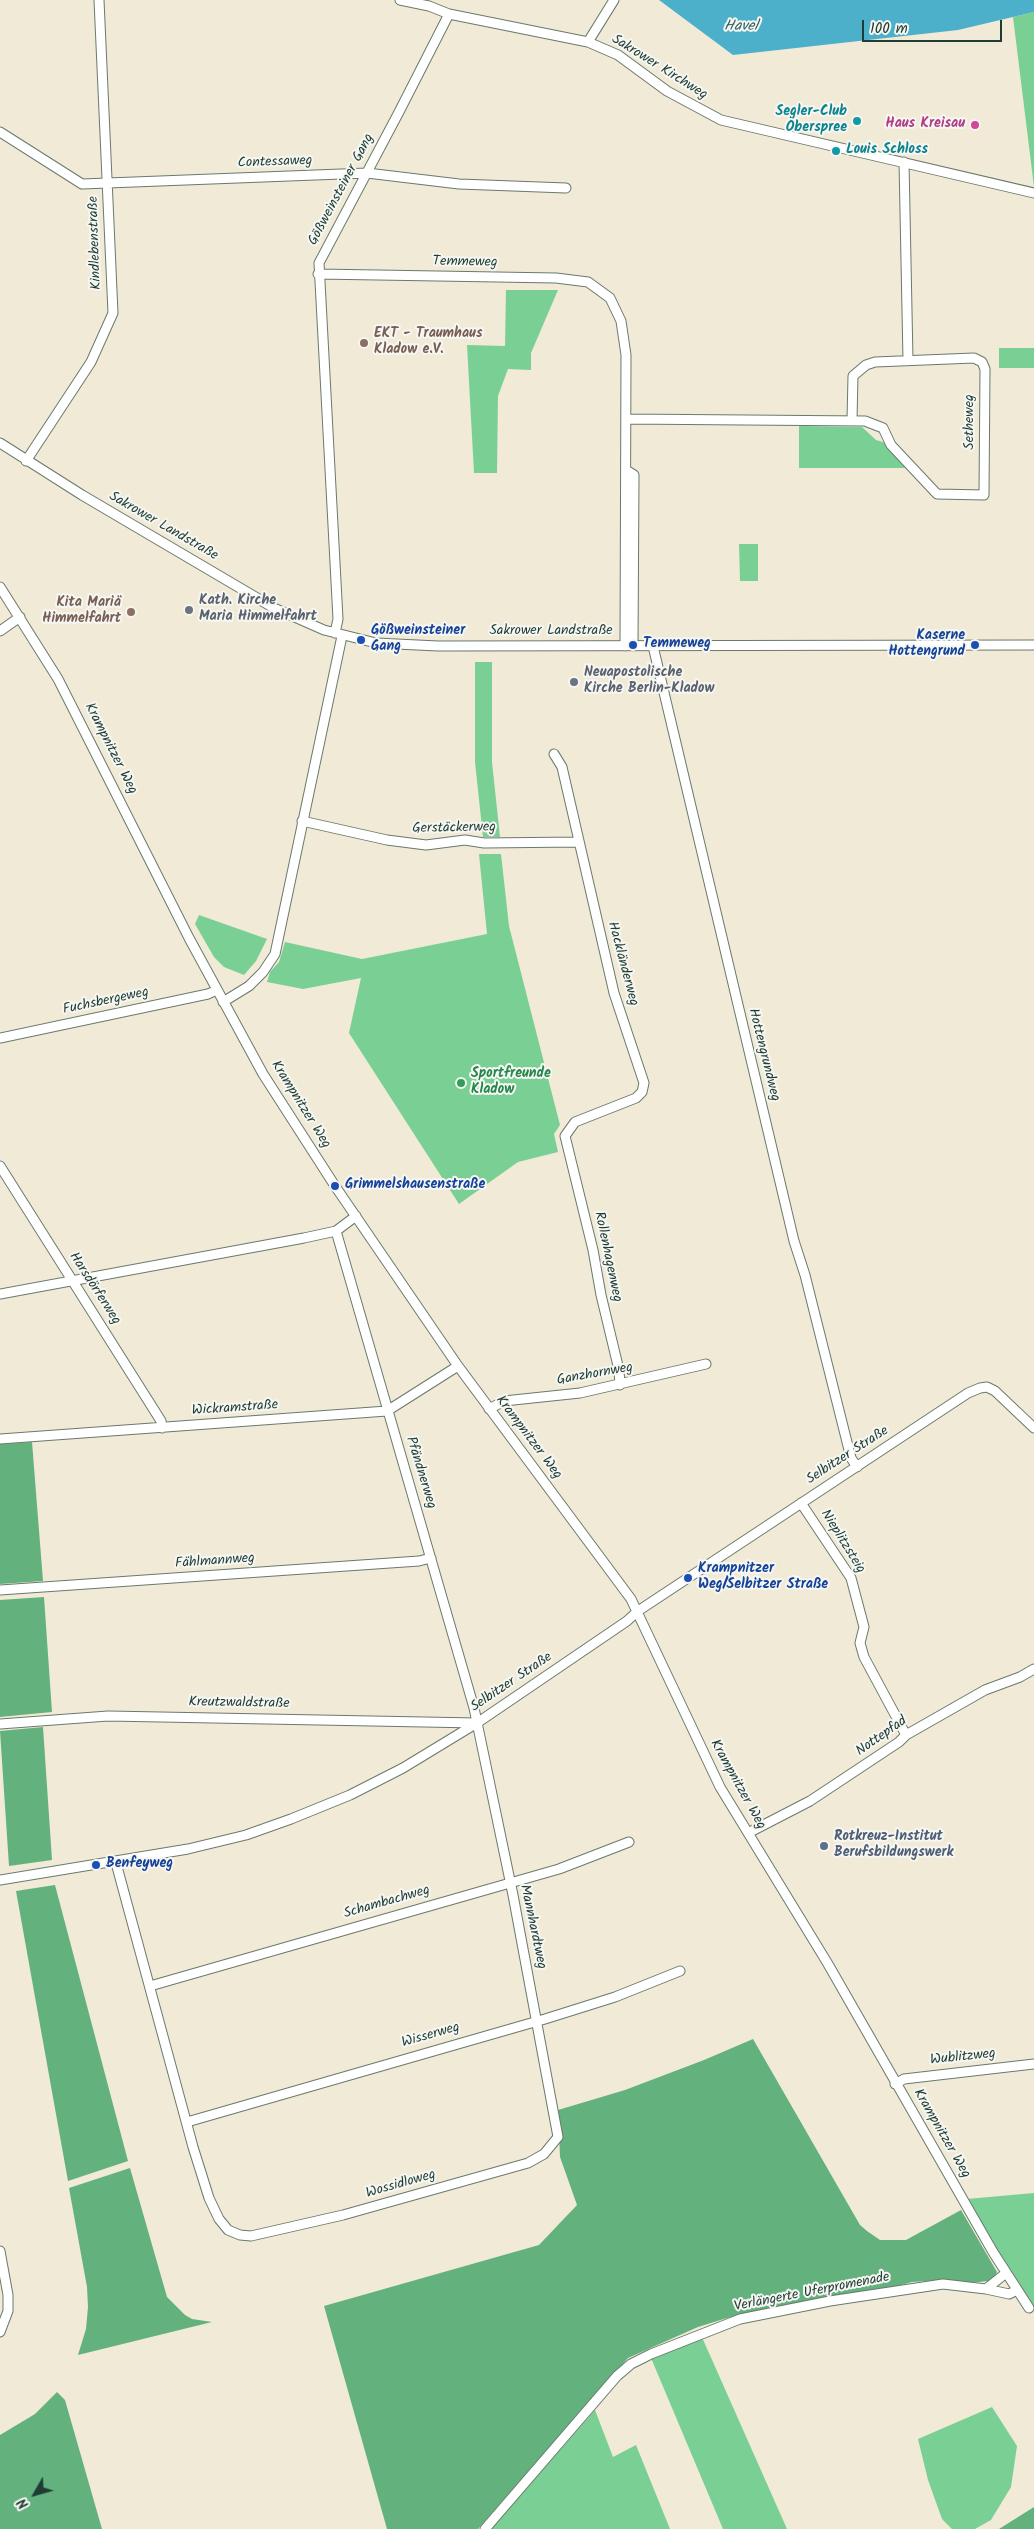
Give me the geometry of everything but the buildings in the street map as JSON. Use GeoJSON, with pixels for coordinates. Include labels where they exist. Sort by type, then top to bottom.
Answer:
{"type":"FeatureCollection","features":[{"type":"Feature","properties":{"kind":"street","name":"Kindlebenstraße"},"geometry":{"type":"LineString","coordinates":[[26,461],[91,362],[113,313],[99,0]]}},
{"type":"Feature","properties":{"kind":"street","name":"Sakrower Kirchweg"},"geometry":{"type":"LineString","coordinates":[[400,0],[429,6],[449,14],[588,42],[618,56],[667,91],[715,118],[1034,193]]}},
{"type":"Feature","properties":{"kind":"street"},"geometry":{"type":"LineString","coordinates":[[588,42],[614,0]]}},
{"type":"Feature","properties":{"kind":"street","name":"Gößweinsteiner Gang"},"geometry":{"type":"LineString","coordinates":[[223,1002],[249,986],[263,972],[275,954],[298,851],[302,820],[312,787],[339,635],[318,274],[319,263],[449,14]]}},
{"type":"Feature","properties":{"kind":"street","name":"Contessaweg"},"geometry":{"type":"LineString","coordinates":[[0,132],[82,184],[367,173],[459,184],[566,188]]}},
{"type":"Feature","properties":{"kind":"street"},"geometry":{"type":"LineString","coordinates":[[904,162],[908,360]]}},
{"type":"Feature","properties":{"kind":"street","name":"Temmeweg"},"geometry":{"type":"LineString","coordinates":[[318,274],[556,278],[595,285],[610,298],[621,321],[626,355],[629,645]]}},
{"type":"Feature","properties":{"kind":"street","name":"Setheweg"},"geometry":{"type":"LineString","coordinates":[[627,419],[865,421],[883,428],[891,445],[937,494],[984,495],[985,369],[982,362],[974,358],[875,362],[859,370],[854,376],[852,385],[852,420]]}},
{"type":"Feature","properties":{"kind":"street","name":"Sakrower Landstraße"},"geometry":{"type":"LineString","coordinates":[[0,443],[26,461],[293,619],[339,635],[382,644],[410,646],[1034,645]]}},
{"type":"Feature","properties":{"kind":"street","name":"Krampnitzer Weg"},"geometry":{"type":"LineString","coordinates":[[0,587],[58,679],[223,1002],[281,1103],[458,1366],[638,1611],[720,1787],[828,1964],[1006,2273],[1029,2308]]}},
{"type":"Feature","properties":{"kind":"street"},"geometry":{"type":"LineString","coordinates":[[0,630],[20,617]]}},
{"type":"Feature","properties":{"kind":"street","name":"Hottengrundweg"},"geometry":{"type":"LineString","coordinates":[[653,646],[794,1241],[806,1275],[851,1458],[856,1467]]}},
{"type":"Feature","properties":{"kind":"street","name":"Hackländerweg"},"geometry":{"type":"LineString","coordinates":[[554,754],[562,767],[614,993],[641,1070],[644,1088],[636,1098],[576,1122],[565,1136]]}},
{"type":"Feature","properties":{"kind":"street","name":"Gerstäckerweg"},"geometry":{"type":"LineString","coordinates":[[302,820],[387,840],[426,845],[465,840],[484,842],[578,842]]}},
{"type":"Feature","properties":{"kind":"street","name":"Fuchsbergeweg"},"geometry":{"type":"LineString","coordinates":[[0,1038],[208,994],[217,990]]}},
{"type":"Feature","properties":{"kind":"street","name":"Rollenhagenweg"},"geometry":{"type":"LineString","coordinates":[[565,1136],[593,1250],[601,1295],[619,1370],[620,1385]]}},
{"type":"Feature","properties":{"kind":"street","name":"Harsdörferweg"},"geometry":{"type":"LineString","coordinates":[[0,1166],[161,1421],[162,1428]]}},
{"type":"Feature","properties":{"kind":"street"},"geometry":{"type":"LineString","coordinates":[[0,1294],[336,1231],[356,1216]]}},
{"type":"Feature","properties":{"kind":"street","name":"Pfändnerweg"},"geometry":{"type":"LineString","coordinates":[[336,1231],[477,1724]]}},
{"type":"Feature","properties":{"kind":"street","name":"Ganzhornweg"},"geometry":{"type":"LineString","coordinates":[[489,1409],[504,1401],[580,1393],[706,1364]]}},
{"type":"Feature","properties":{"kind":"street","name":"Wickramstraße"},"geometry":{"type":"LineString","coordinates":[[0,1439],[387,1411],[458,1366]]}},
{"type":"Feature","properties":{"kind":"street","name":"Selbitzer Straße"},"geometry":{"type":"LineString","coordinates":[[0,1880],[188,1850],[291,1819],[350,1795],[400,1769],[477,1724],[627,1621],[638,1611],[968,1393],[987,1387],[1006,1401],[1034,1428]]}},
{"type":"Feature","properties":{"kind":"street","name":"Nieplitzsteig"},"geometry":{"type":"LineString","coordinates":[[801,1503],[851,1578],[864,1627],[860,1643],[864,1657],[906,1735]]}},
{"type":"Feature","properties":{"kind":"street","name":"Fählmannweg"},"geometry":{"type":"LineString","coordinates":[[0,1590],[419,1561],[431,1558]]}},
{"type":"Feature","properties":{"kind":"street","name":"Nottepfad"},"geometry":{"type":"LineString","coordinates":[[748,1833],[810,1801],[899,1742],[906,1735],[985,1690],[1020,1678],[1034,1669]]}},
{"type":"Feature","properties":{"kind":"street","name":"Kreutzwaldstraße"},"geometry":{"type":"LineString","coordinates":[[0,1724],[108,1716],[477,1724]]}},
{"type":"Feature","properties":{"kind":"street","name":"Mannhardtweg"},"geometry":{"type":"LineString","coordinates":[[477,1724],[558,2137]]}},
{"type":"Feature","properties":{"kind":"street","name":"Schambachweg"},"geometry":{"type":"LineString","coordinates":[[150,1986],[558,1869],[629,1842]]}},
{"type":"Feature","properties":{"kind":"street"},"geometry":{"type":"LineString","coordinates":[[116,1862],[187,2122]]}},
{"type":"Feature","properties":{"kind":"street","name":"Wisserweg"},"geometry":{"type":"LineString","coordinates":[[187,2122],[615,1997],[680,1971]]}},
{"type":"Feature","properties":{"kind":"street","name":"Wublitzweg"},"geometry":{"type":"LineString","coordinates":[[896,2084],[904,2079],[1034,2064]]}},
{"type":"Feature","properties":{"kind":"street","name":"Wossidloweg"},"geometry":{"type":"LineString","coordinates":[[187,2122],[214,2209],[228,2230],[240,2235],[251,2236],[292,2226],[312,2224],[528,2163],[544,2154],[558,2137]]}},
{"type":"Feature","properties":{"kind":"street"},"geometry":{"type":"LineString","coordinates":[[0,2251],[8,2295],[8,2311],[0,2332]]}},
{"type":"Feature","properties":{"kind":"street"},"geometry":{"type":"LineString","coordinates":[[986,2289],[1006,2273]]}},
{"type":"Feature","properties":{"kind":"street","name":"Verlängerte Uferpromenade"},"geometry":{"type":"LineString","coordinates":[[485,2529],[617,2376],[631,2364],[651,2354],[740,2319],[782,2310],[874,2296],[924,2285],[943,2284],[1009,2294],[1017,2290]]}},
{"type":"Feature","properties":{"kind":"green space"},"geometry":{"type":"Polygon","coordinates":[[[1034,12],[1034,187],[1013,17],[1034,12]]]}},
{"type":"Feature","properties":{"kind":"green space"},"geometry":{"type":"Polygon","coordinates":[[[506,290],[558,290],[531,353],[531,370],[508,369],[498,396],[497,473],[474,473],[467,345],[505,346],[506,290]]]}},
{"type":"Feature","properties":{"kind":"green space"},"geometry":{"type":"Polygon","coordinates":[[[999,348],[1034,348],[1034,368],[999,368],[999,348]]]}},
{"type":"Feature","properties":{"kind":"green space"},"geometry":{"type":"Polygon","coordinates":[[[799,426],[862,427],[876,440],[883,442],[908,468],[799,468],[799,426]]]}},
{"type":"Feature","properties":{"kind":"green space"},"geometry":{"type":"Polygon","coordinates":[[[739,544],[758,544],[758,581],[740,581],[739,544]]]}},
{"type":"Feature","properties":{"kind":"green space"},"geometry":{"type":"Polygon","coordinates":[[[475,662],[492,662],[492,762],[500,837],[483,837],[475,762],[475,662]]]}},
{"type":"Feature","properties":{"kind":"green space","name":"Sportfreunde Kladow"},"geometry":{"type":"Polygon","coordinates":[[[479,854],[501,854],[509,926],[560,1125],[554,1134],[558,1152],[518,1162],[459,1204],[349,1033],[361,978],[303,989],[267,982],[270,972],[279,962],[285,942],[362,959],[487,934],[479,854]]]}},
{"type":"Feature","properties":{"kind":"green space"},"geometry":{"type":"Polygon","coordinates":[[[199,915],[267,939],[256,961],[244,975],[224,967],[214,957],[195,924],[199,915]]]}},
{"type":"Feature","properties":{"kind":"green space"},"geometry":{"type":"Polygon","coordinates":[[[32,1442],[43,1581],[0,1584],[0,1444],[32,1442]]]}},
{"type":"Feature","properties":{"kind":"green space"},"geometry":{"type":"Polygon","coordinates":[[[44,1597],[52,1712],[0,1717],[0,1600],[44,1597]]]}},
{"type":"Feature","properties":{"kind":"green space"},"geometry":{"type":"Polygon","coordinates":[[[43,1727],[52,1860],[9,1866],[0,1731],[43,1727]]]}},
{"type":"Feature","properties":{"kind":"green space"},"geometry":{"type":"Polygon","coordinates":[[[55,1885],[128,2161],[68,2181],[16,1891],[55,1885]]]}},
{"type":"Feature","properties":{"kind":"green space"},"geometry":{"type":"Polygon","coordinates":[[[753,2039],[860,2225],[880,2240],[906,2240],[961,2210],[997,2272],[995,2276],[988,2281],[970,2283],[942,2280],[912,2282],[883,2290],[727,2318],[698,2327],[628,2358],[478,2529],[387,2529],[324,2306],[539,2245],[577,2205],[560,2157],[558,2110],[625,2090],[753,2039]]]}},
{"type":"Feature","properties":{"kind":"green space"},"geometry":{"type":"Polygon","coordinates":[[[130,2168],[167,2297],[185,2315],[192,2319],[212,2322],[78,2355],[86,2329],[87,2287],[69,2188],[130,2168]]]}},
{"type":"Feature","properties":{"kind":"green space"},"geometry":{"type":"Polygon","coordinates":[[[1034,2193],[1034,2307],[1003,2261],[967,2199],[1034,2193]]]}},
{"type":"Feature","properties":{"kind":"green space"},"geometry":{"type":"Polygon","coordinates":[[[701,2335],[787,2529],[723,2529],[651,2358],[701,2335]]]}},
{"type":"Feature","properties":{"kind":"green space"},"geometry":{"type":"Polygon","coordinates":[[[57,2392],[65,2400],[102,2529],[0,2529],[0,2435],[35,2414],[57,2392]]]}},
{"type":"Feature","properties":{"kind":"green space"},"geometry":{"type":"Polygon","coordinates":[[[992,2407],[1017,2446],[1011,2487],[991,2520],[975,2529],[952,2529],[942,2519],[928,2480],[918,2439],[992,2407]]]}},
{"type":"Feature","properties":{"kind":"green space"},"geometry":{"type":"Polygon","coordinates":[[[595,2410],[613,2457],[636,2445],[670,2529],[491,2529],[595,2410]]]}},
{"type":"Feature","properties":{"kind":"green space"},"geometry":{"type":"Polygon","coordinates":[[[1034,2507],[1034,2529],[999,2529],[1034,2507]]]}},
{"type":"Feature","properties":{"kind":"water","name":"Havel"},"geometry":{"type":"Polygon","coordinates":[[[659,0],[1034,0],[1034,12],[958,30],[733,55],[659,0]]]}},
{"type":"Feature","properties":{"kind":"place","name":"Segler-Club Oberspree"},"geometry":{"type":"Point","coordinates":[857,121]}},
{"type":"Feature","properties":{"kind":"place","name":"Haus Kreisau"},"geometry":{"type":"Point","coordinates":[975,125]}},
{"type":"Feature","properties":{"kind":"place","name":"Louis Schloss"},"geometry":{"type":"Point","coordinates":[836,151]}},
{"type":"Feature","properties":{"kind":"place","name":"EKT - Traumhaus Kladow e.V."},"geometry":{"type":"Point","coordinates":[364,343]}},
{"type":"Feature","properties":{"kind":"place","name":"Kath. Kirche Maria Himmelfahrt"},"geometry":{"type":"Point","coordinates":[189,610]}},
{"type":"Feature","properties":{"kind":"place","name":"Kita Mariä Himmelfahrt"},"geometry":{"type":"Point","coordinates":[131,612]}},
{"type":"Feature","properties":{"kind":"place","name":"Gößweinsteiner Gang"},"geometry":{"type":"Point","coordinates":[361,640]}},
{"type":"Feature","properties":{"kind":"place","name":"Temmeweg"},"geometry":{"type":"Point","coordinates":[633,645]}},
{"type":"Feature","properties":{"kind":"place","name":"Kaserne Hottengrund"},"geometry":{"type":"Point","coordinates":[975,645]}},
{"type":"Feature","properties":{"kind":"place","name":"Neuapostolische Kirche Berlin-Kladow"},"geometry":{"type":"Point","coordinates":[574,682]}},
{"type":"Feature","properties":{"kind":"place","name":"Sportfreunde Kladow"},"geometry":{"type":"Point","coordinates":[461,1083]}},
{"type":"Feature","properties":{"kind":"place","name":"Grimmelshausenstraße"},"geometry":{"type":"Point","coordinates":[335,1186]}},
{"type":"Feature","properties":{"kind":"place","name":"Krampnitzer Weg/Selbitzer Straße"},"geometry":{"type":"Point","coordinates":[688,1578]}},
{"type":"Feature","properties":{"kind":"place","name":"Rotkreuz-Institut Berufsbildungswerk"},"geometry":{"type":"Point","coordinates":[824,1846]}},
{"type":"Feature","properties":{"kind":"place","name":"Benfeyweg"},"geometry":{"type":"Point","coordinates":[96,1865]}}]}
